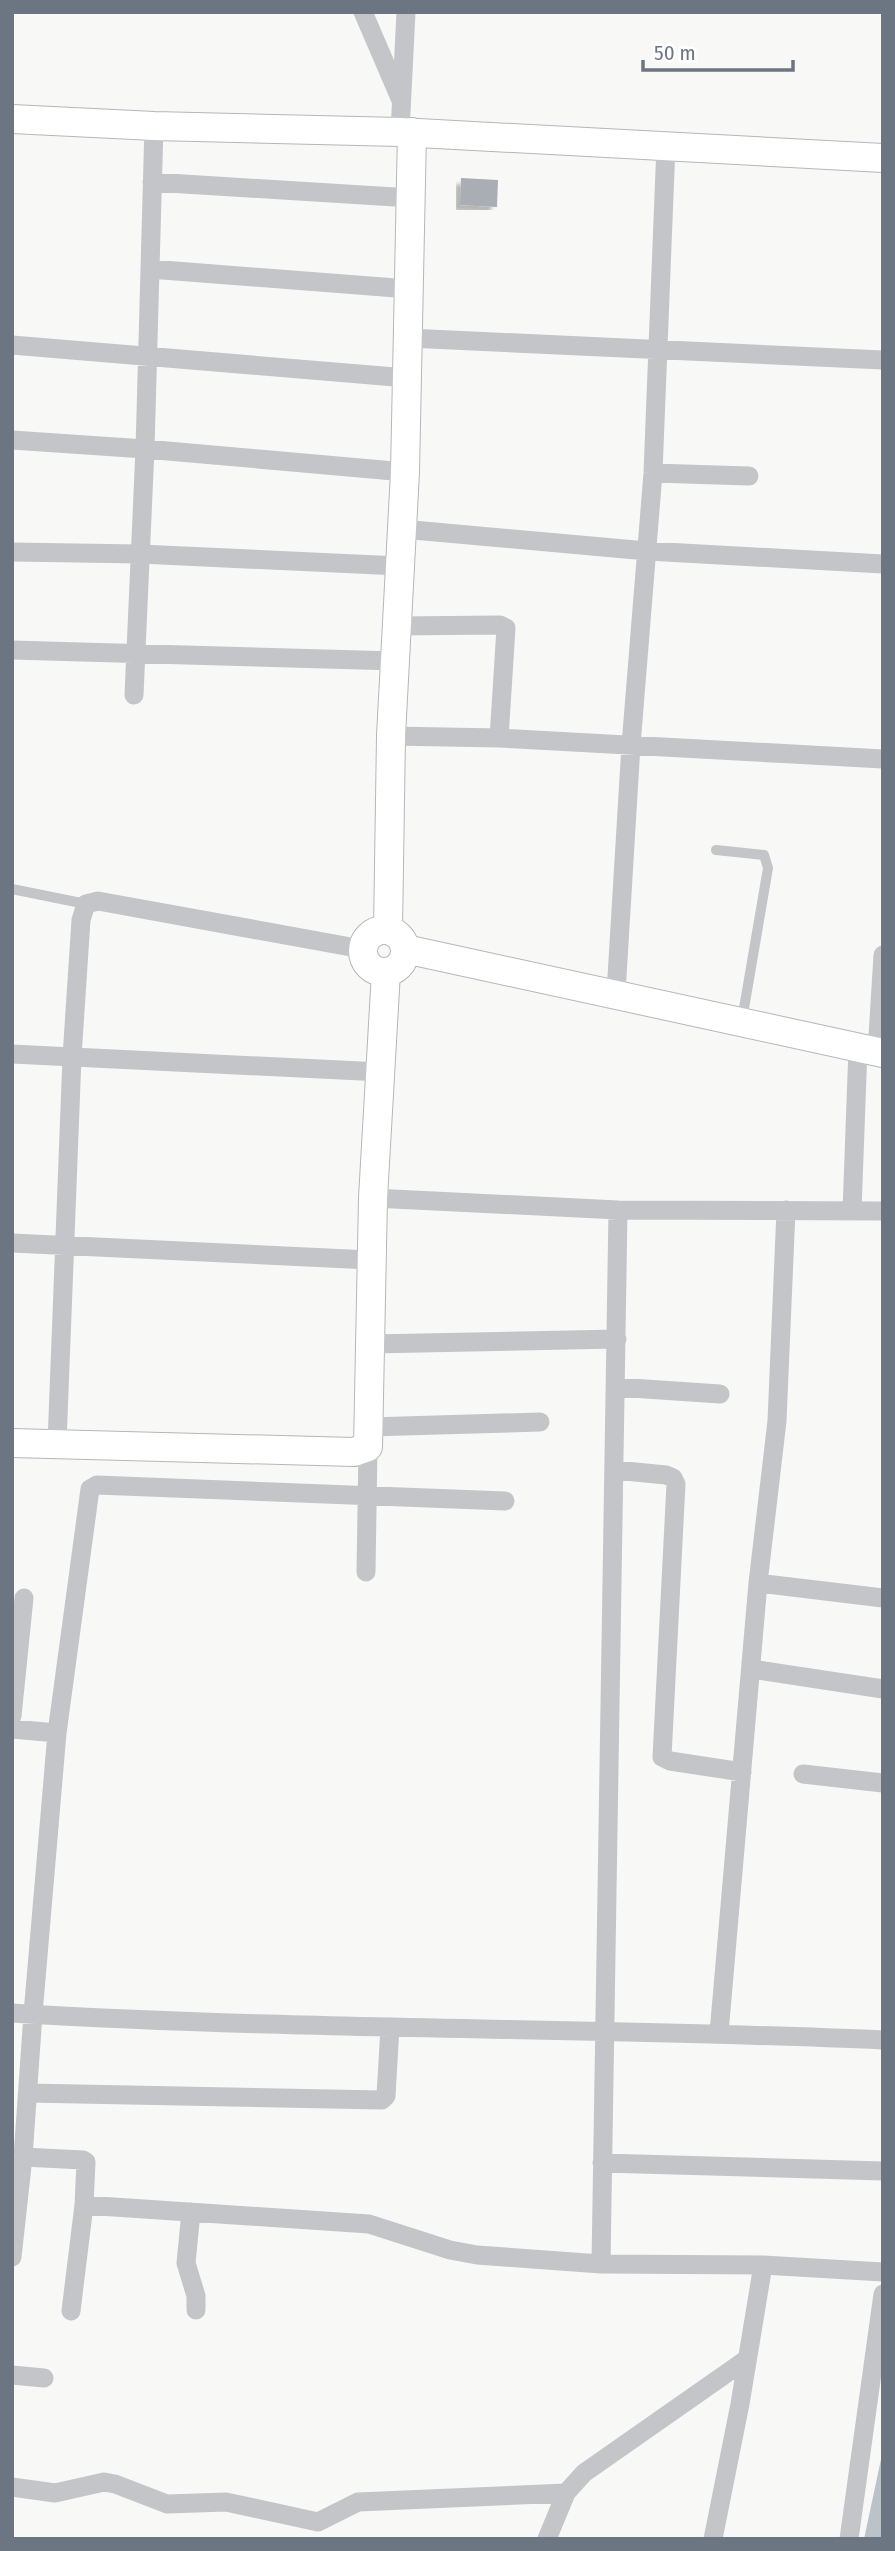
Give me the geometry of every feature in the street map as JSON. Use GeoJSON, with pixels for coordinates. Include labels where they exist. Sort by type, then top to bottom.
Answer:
{"type":"FeatureCollection","features":[{"type":"Feature","properties":{"kind":"street"},"geometry":{"type":"LineString","coordinates":[[363,12],[401,102]]}},
{"type":"Feature","properties":{"kind":"street"},"geometry":{"type":"LineString","coordinates":[[405,12],[401,102],[411,198],[405,472],[391,736],[397,940],[402,962],[398,967],[386,972],[378,971],[366,963],[362,949],[368,936],[381,929],[397,940],[873,1051]]}},
{"type":"Feature","properties":{"kind":"street"},"geometry":{"type":"LineString","coordinates":[[12,120],[406,132],[883,158]]}},
{"type":"Feature","properties":{"kind":"street"},"geometry":{"type":"LineString","coordinates":[[134,695],[145,449],[154,126]]}},
{"type":"Feature","properties":{"kind":"street"},"geometry":{"type":"LineString","coordinates":[[616,993],[631,745],[653,473],[666,145]]}},
{"type":"Feature","properties":{"kind":"street"},"geometry":{"type":"LineString","coordinates":[[152,182],[411,198]]}},
{"type":"Feature","properties":{"kind":"street"},"geometry":{"type":"LineString","coordinates":[[150,269],[409,289]]}},
{"type":"Feature","properties":{"kind":"street"},"geometry":{"type":"LineString","coordinates":[[408,338],[883,360]]}},
{"type":"Feature","properties":{"kind":"street"},"geometry":{"type":"LineString","coordinates":[[12,345],[407,378]]}},
{"type":"Feature","properties":{"kind":"street"},"geometry":{"type":"LineString","coordinates":[[12,440],[405,472]]}},
{"type":"Feature","properties":{"kind":"street"},"geometry":{"type":"LineString","coordinates":[[653,473],[749,476]]}},
{"type":"Feature","properties":{"kind":"street"},"geometry":{"type":"LineString","coordinates":[[402,529],[647,551],[883,564]]}},
{"type":"Feature","properties":{"kind":"street"},"geometry":{"type":"LineString","coordinates":[[12,552],[140,554],[399,566]]}},
{"type":"Feature","properties":{"kind":"street"},"geometry":{"type":"LineString","coordinates":[[397,626],[500,625],[506,628],[499,738]]}},
{"type":"Feature","properties":{"kind":"street"},"geometry":{"type":"LineString","coordinates":[[12,650],[396,661]]}},
{"type":"Feature","properties":{"kind":"street"},"geometry":{"type":"LineString","coordinates":[[391,736],[499,738],[883,759]]}},
{"type":"Feature","properties":{"kind":"street"},"geometry":{"type":"LineString","coordinates":[[57,1443],[72,1057],[81,920],[86,904],[98,901],[362,949]]}},
{"type":"Feature","properties":{"kind":"street"},"geometry":{"type":"LineString","coordinates":[[852,1211],[883,955]]}},
{"type":"Feature","properties":{"kind":"street"},"geometry":{"type":"LineString","coordinates":[[366,1572],[370,1260],[386,972]]}},
{"type":"Feature","properties":{"kind":"street"},"geometry":{"type":"LineString","coordinates":[[12,1054],[381,1072]]}},
{"type":"Feature","properties":{"kind":"street"},"geometry":{"type":"LineString","coordinates":[[373,1198],[618,1210],[883,1211]]}},
{"type":"Feature","properties":{"kind":"street"},"geometry":{"type":"LineString","coordinates":[[601,2263],[618,1210]]}},
{"type":"Feature","properties":{"kind":"street"},"geometry":{"type":"LineString","coordinates":[[719,2033],[758,1583],[777,1421],[786,1210]]}},
{"type":"Feature","properties":{"kind":"street"},"geometry":{"type":"LineString","coordinates":[[12,1243],[370,1260]]}},
{"type":"Feature","properties":{"kind":"street"},"geometry":{"type":"LineString","coordinates":[[371,1344],[617,1339]]}},
{"type":"Feature","properties":{"kind":"street"},"geometry":{"type":"LineString","coordinates":[[616,1387],[720,1394]]}},
{"type":"Feature","properties":{"kind":"street"},"geometry":{"type":"LineString","coordinates":[[12,1443],[354,1452],[369,1437],[540,1422]]}},
{"type":"Feature","properties":{"kind":"street"},"geometry":{"type":"LineString","coordinates":[[615,1470],[666,1475],[673,1478],[676,1484],[662,1757],[670,1762],[742,1772]]}},
{"type":"Feature","properties":{"kind":"street"},"geometry":{"type":"LineString","coordinates":[[12,2258],[23,2084],[33,2014],[57,1733],[88,1493],[93,1486],[505,1501]]}},
{"type":"Feature","properties":{"kind":"street"},"geometry":{"type":"LineString","coordinates":[[758,1583],[883,1598]]}},
{"type":"Feature","properties":{"kind":"street"},"geometry":{"type":"LineString","coordinates":[[12,1716],[24,1598]]}},
{"type":"Feature","properties":{"kind":"street"},"geometry":{"type":"LineString","coordinates":[[751,1669],[883,1689]]}},
{"type":"Feature","properties":{"kind":"street"},"geometry":{"type":"LineString","coordinates":[[12,1729],[57,1733]]}},
{"type":"Feature","properties":{"kind":"street"},"geometry":{"type":"LineString","coordinates":[[803,1774],[883,1783]]}},
{"type":"Feature","properties":{"kind":"street"},"geometry":{"type":"LineString","coordinates":[[12,2013],[390,2027],[603,2033],[719,2033],[883,2040]]}},
{"type":"Feature","properties":{"kind":"street"},"geometry":{"type":"LineString","coordinates":[[23,2084],[382,2100],[386,2096],[390,2027]]}},
{"type":"Feature","properties":{"kind":"street"},"geometry":{"type":"LineString","coordinates":[[20,2148],[85,2160],[84,2205],[71,2311]]}},
{"type":"Feature","properties":{"kind":"street"},"geometry":{"type":"LineString","coordinates":[[602,2163],[883,2171]]}},
{"type":"Feature","properties":{"kind":"street"},"geometry":{"type":"LineString","coordinates":[[84,2205],[369,2224],[464,2253],[601,2263],[763,2264],[883,2272]]}},
{"type":"Feature","properties":{"kind":"street"},"geometry":{"type":"LineString","coordinates":[[191,2212],[186,2261],[196,2296],[196,2310]]}},
{"type":"Feature","properties":{"kind":"street"},"geometry":{"type":"LineString","coordinates":[[713,2539],[763,2264]]}},
{"type":"Feature","properties":{"kind":"street"},"geometry":{"type":"LineString","coordinates":[[849,2539],[883,2294]]}},
{"type":"Feature","properties":{"kind":"street"},"geometry":{"type":"LineString","coordinates":[[547,2539],[566,2493],[584,2473],[747,2359]]}},
{"type":"Feature","properties":{"kind":"street"},"geometry":{"type":"LineString","coordinates":[[12,2375],[44,2378]]}},
{"type":"Feature","properties":{"kind":"street"},"geometry":{"type":"LineString","coordinates":[[12,2487],[55,2493],[104,2482],[167,2504],[226,2502],[313,2522],[324,2520],[358,2502],[566,2493]]}},
{"type":"Feature","properties":{"kind":"lane"},"geometry":{"type":"LineString","coordinates":[[716,850],[757,853],[764,855],[767,860],[768,868],[741,1022]]}},
{"type":"Feature","properties":{"kind":"lane"},"geometry":{"type":"LineString","coordinates":[[12,889],[86,904]]}},
{"type":"Feature","properties":{"kind":"shaded area"},"geometry":{"type":"Polygon","coordinates":[[[883,2450],[883,2539],[864,2539],[883,2450]]]}},
{"type":"Feature","properties":{"kind":"building"},"geometry":{"type":"Polygon","coordinates":[[[461,178],[498,180],[497,207],[460,205],[461,178]]]}}]}
